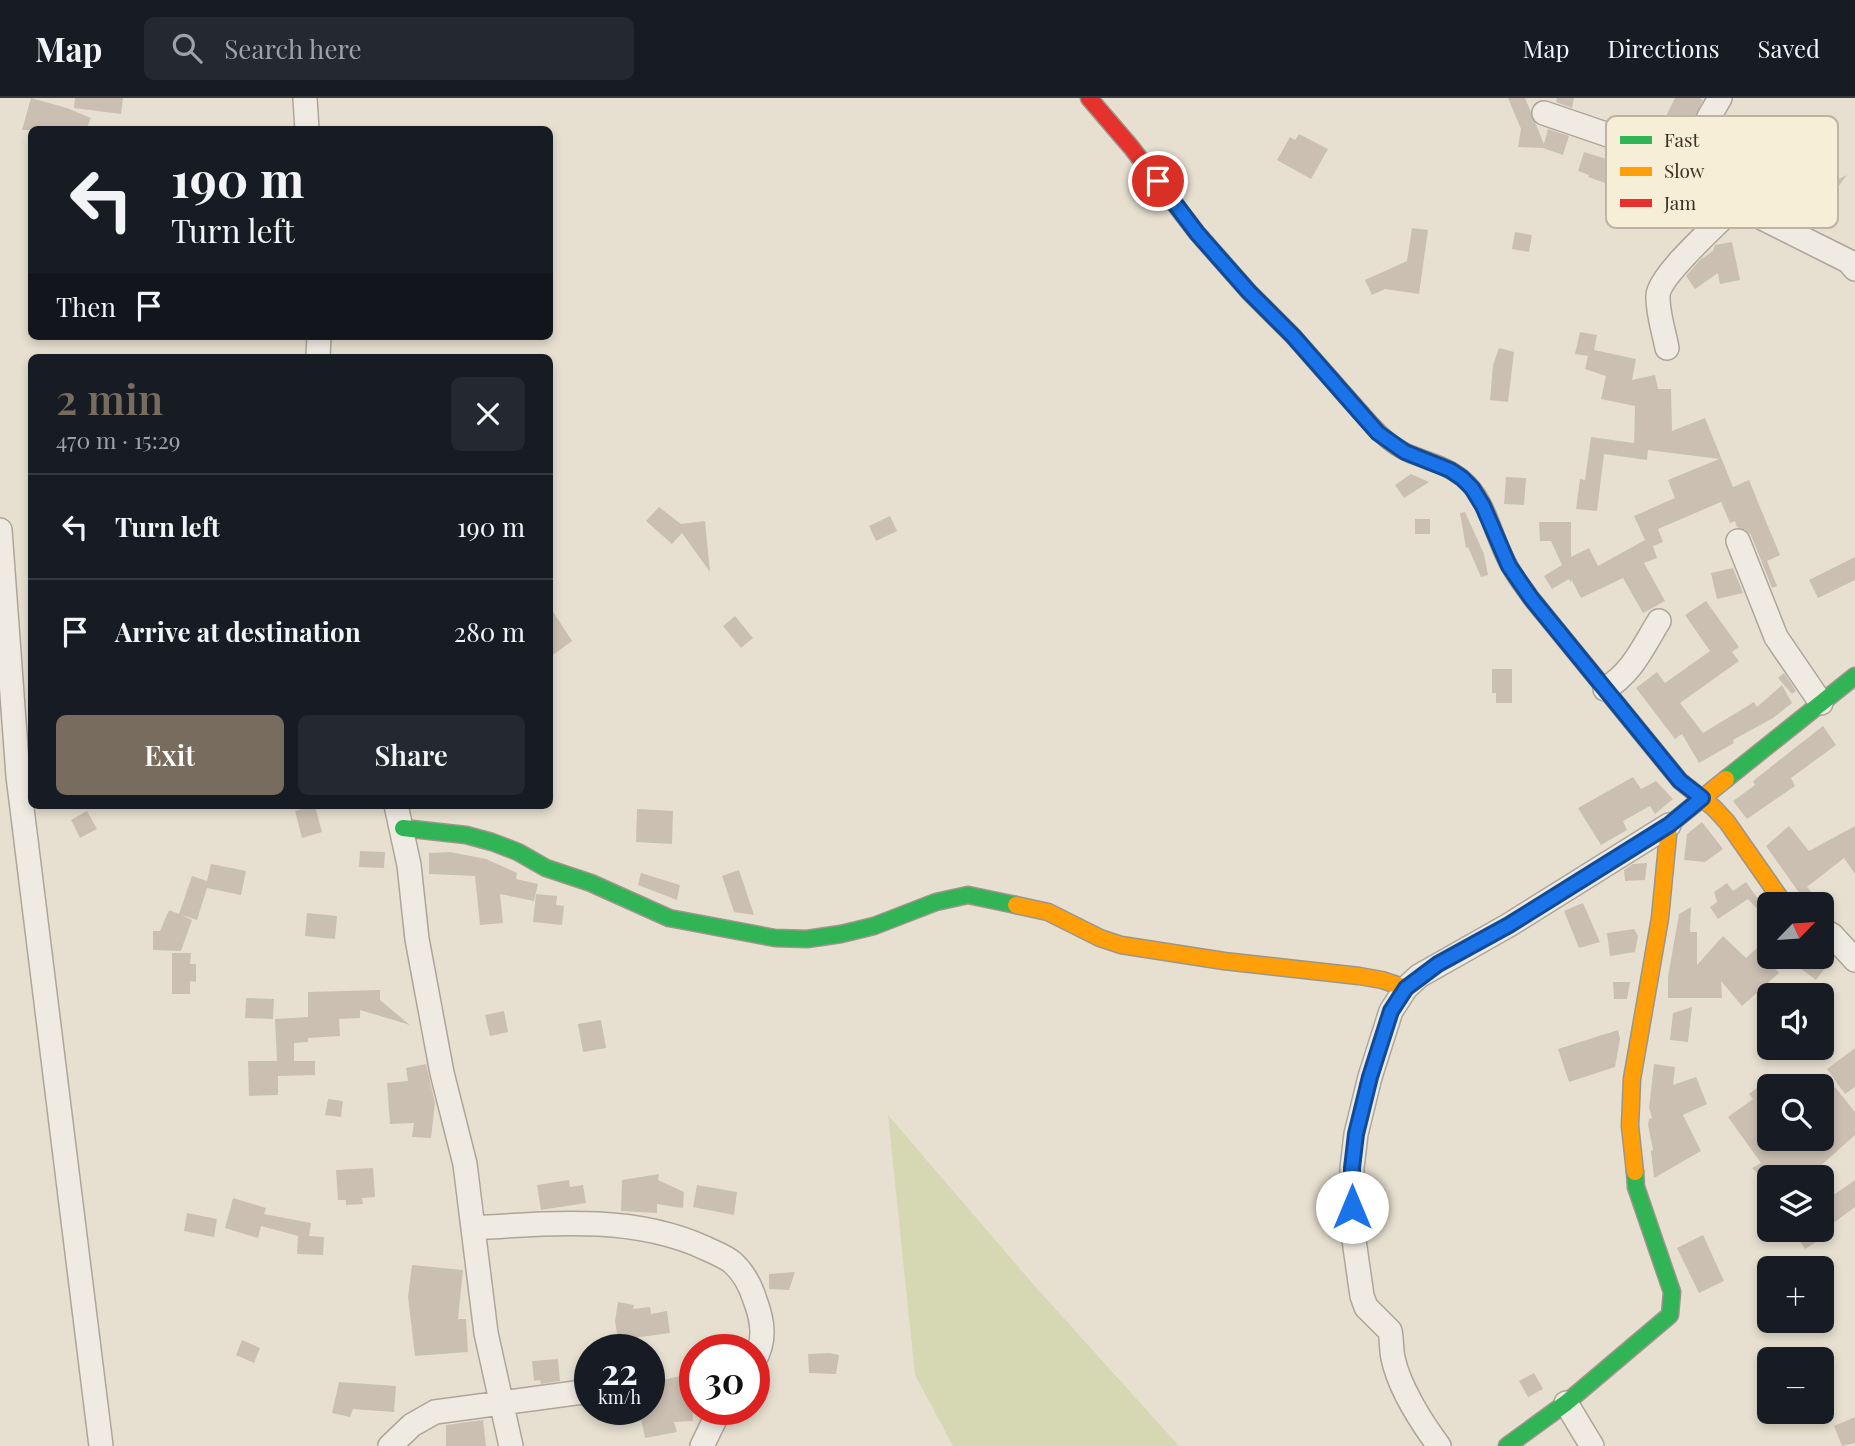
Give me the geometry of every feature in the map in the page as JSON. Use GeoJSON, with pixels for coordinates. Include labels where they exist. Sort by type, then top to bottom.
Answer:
{"type":"FeatureCollection","features":[{"type":"Feature","properties":{"kind":"street"},"geometry":{"type":"LineString","coordinates":[[305,98],[307,126]]}},
{"type":"Feature","properties":{"kind":"street"},"geometry":{"type":"LineString","coordinates":[[1089,98],[1131,147],[1197,233],[1378,433],[1405,452],[1450,470],[1472,488],[1483,506],[1509,566],[1544,614],[1680,781],[1727,822],[1776,892]]}},
{"type":"Feature","properties":{"kind":"street"},"geometry":{"type":"LineString","coordinates":[[1710,116],[1720,98]]}},
{"type":"Feature","properties":{"kind":"street"},"geometry":{"type":"LineString","coordinates":[[1544,113],[1606,134]]}},
{"type":"Feature","properties":{"kind":"street"},"geometry":{"type":"LineString","coordinates":[[1667,348],[1658,295],[1661,285],[1671,271],[1713,228]]}},
{"type":"Feature","properties":{"kind":"street"},"geometry":{"type":"LineString","coordinates":[[1782,228],[1848,261],[1855,270]]}},
{"type":"Feature","properties":{"kind":"street"},"geometry":{"type":"LineString","coordinates":[[0,530],[18,776],[101,1446]]}},
{"type":"Feature","properties":{"kind":"street"},"geometry":{"type":"LineString","coordinates":[[1738,541],[1776,637],[1821,703]]}},
{"type":"Feature","properties":{"kind":"street"},"geometry":{"type":"LineString","coordinates":[[1605,688],[1620,680],[1632,666],[1659,621]]}},
{"type":"Feature","properties":{"kind":"street"},"geometry":{"type":"LineString","coordinates":[[1439,1446],[1427,1430],[1401,1378],[1393,1357],[1390,1331],[1366,1307],[1352,1227],[1352,1168],[1356,1134],[1370,1077],[1391,1011],[1406,988],[1438,964],[1509,925],[1669,825],[1855,676]]}},
{"type":"Feature","properties":{"kind":"street"},"geometry":{"type":"LineString","coordinates":[[397,809],[410,865],[417,939],[442,1073],[465,1164],[486,1333],[510,1446]]}},
{"type":"Feature","properties":{"kind":"street"},"geometry":{"type":"LineString","coordinates":[[1507,1446],[1566,1403],[1670,1315],[1670,1282],[1636,1187],[1630,1126],[1632,1079],[1660,918],[1669,825]]}},
{"type":"Feature","properties":{"kind":"street"},"geometry":{"type":"LineString","coordinates":[[402,828],[466,835],[492,842],[518,852],[546,869],[591,883],[669,918],[775,939],[807,939],[841,934],[874,926],[936,902],[968,895],[1048,912],[1100,938],[1133,948],[1359,976],[1406,988]]}},
{"type":"Feature","properties":{"kind":"street"},"geometry":{"type":"LineString","coordinates":[[1834,937],[1855,960]]}},
{"type":"Feature","properties":{"kind":"street"},"geometry":{"type":"LineString","coordinates":[[474,1228],[589,1223],[669,1235],[724,1257],[734,1264],[745,1278],[759,1309],[762,1334]]}},
{"type":"Feature","properties":{"kind":"street"},"geometry":{"type":"LineString","coordinates":[[390,1446],[412,1425],[435,1412],[574,1393]]}},
{"type":"Feature","properties":{"kind":"street"},"geometry":{"type":"LineString","coordinates":[[1566,1403],[1592,1446]]}},
{"type":"Feature","properties":{"kind":"street"},"geometry":{"type":"LineString","coordinates":[[702,1446],[712,1425]]}},
{"type":"Feature","properties":{"kind":"green space"},"geometry":{"type":"Polygon","coordinates":[[[888,1115],[1033,1284],[1179,1446],[953,1446],[915,1375],[888,1115]]]}},
{"type":"Feature","properties":{"kind":"building"},"geometry":{"type":"Polygon","coordinates":[[[31,98],[91,118],[88,126],[28,126],[28,130],[22,130],[31,98]]]}},
{"type":"Feature","properties":{"kind":"building"},"geometry":{"type":"Polygon","coordinates":[[[75,98],[123,98],[121,114],[74,108],[75,98]]]}},
{"type":"Feature","properties":{"kind":"building"},"geometry":{"type":"Polygon","coordinates":[[[1508,98],[1525,98],[1544,144],[1548,129],[1569,136],[1563,155],[1543,148],[1518,147],[1521,129],[1508,98]]]}},
{"type":"Feature","properties":{"kind":"building"},"geometry":{"type":"Polygon","coordinates":[[[1557,98],[1574,98],[1572,108],[1556,102],[1557,98]]]}},
{"type":"Feature","properties":{"kind":"building"},"geometry":{"type":"Polygon","coordinates":[[[1675,98],[1703,100],[1695,116],[1666,116],[1675,98]]]}},
{"type":"Feature","properties":{"kind":"building"},"geometry":{"type":"Polygon","coordinates":[[[1299,134],[1328,149],[1311,179],[1277,160],[1290,137],[1295,140],[1299,134]]]}},
{"type":"Feature","properties":{"kind":"building"},"geometry":{"type":"Polygon","coordinates":[[[1584,152],[1606,159],[1606,183],[1588,177],[1589,175],[1578,171],[1584,152]]]}},
{"type":"Feature","properties":{"kind":"building"},"geometry":{"type":"Polygon","coordinates":[[[1847,175],[1838,187],[1838,179],[1847,175]]]}},
{"type":"Feature","properties":{"kind":"building"},"geometry":{"type":"Polygon","coordinates":[[[1412,228],[1428,230],[1419,294],[1385,289],[1372,295],[1365,280],[1407,261],[1412,228]]]}},
{"type":"Feature","properties":{"kind":"building"},"geometry":{"type":"Polygon","coordinates":[[[1515,232],[1532,235],[1529,252],[1512,249],[1515,232]]]}},
{"type":"Feature","properties":{"kind":"building"},"geometry":{"type":"Polygon","coordinates":[[[1732,242],[1740,280],[1720,284],[1718,273],[1695,289],[1686,276],[1700,260],[1713,251],[1715,245],[1732,242]]]}},
{"type":"Feature","properties":{"kind":"building"},"geometry":{"type":"Polygon","coordinates":[[[1580,332],[1597,335],[1594,350],[1636,359],[1632,380],[1655,375],[1658,389],[1671,389],[1672,431],[1705,418],[1733,487],[1749,480],[1780,555],[1767,561],[1777,586],[1772,588],[1751,535],[1737,527],[1735,521],[1730,523],[1721,502],[1658,529],[1663,542],[1653,546],[1657,558],[1644,563],[1665,601],[1643,613],[1623,578],[1581,598],[1571,579],[1571,583],[1569,579],[1552,589],[1544,576],[1562,565],[1551,541],[1540,541],[1539,522],[1571,522],[1571,557],[1589,548],[1598,566],[1645,540],[1634,516],[1675,498],[1668,480],[1719,459],[1648,450],[1647,460],[1604,454],[1597,511],[1576,509],[1580,479],[1585,480],[1591,437],[1634,443],[1635,406],[1601,399],[1606,376],[1585,369],[1588,356],[1575,354],[1580,332]]]}},
{"type":"Feature","properties":{"kind":"building"},"geometry":{"type":"Polygon","coordinates":[[[1499,348],[1514,352],[1508,402],[1490,400],[1493,365],[1499,348]]]}},
{"type":"Feature","properties":{"kind":"building"},"geometry":{"type":"Polygon","coordinates":[[[1411,474],[1429,482],[1404,498],[1395,485],[1411,474]]]}},
{"type":"Feature","properties":{"kind":"building"},"geometry":{"type":"Polygon","coordinates":[[[1506,477],[1526,478],[1524,505],[1504,504],[1506,477]]]}},
{"type":"Feature","properties":{"kind":"building"},"geometry":{"type":"Polygon","coordinates":[[[659,507],[681,524],[705,521],[710,572],[682,533],[672,544],[646,521],[659,507]]]}},
{"type":"Feature","properties":{"kind":"building"},"geometry":{"type":"Polygon","coordinates":[[[1465,512],[1484,554],[1488,575],[1481,577],[1468,547],[1466,548],[1460,513],[1465,512]]]}},
{"type":"Feature","properties":{"kind":"building"},"geometry":{"type":"Polygon","coordinates":[[[890,516],[897,531],[876,541],[869,526],[890,516]]]}},
{"type":"Feature","properties":{"kind":"building"},"geometry":{"type":"Polygon","coordinates":[[[1415,519],[1430,519],[1430,534],[1415,534],[1415,519]]]}},
{"type":"Feature","properties":{"kind":"building"},"geometry":{"type":"Polygon","coordinates":[[[1855,557],[1855,580],[1818,598],[1809,580],[1855,557]]]}},
{"type":"Feature","properties":{"kind":"building"},"geometry":{"type":"Polygon","coordinates":[[[1733,568],[1743,593],[1717,599],[1711,573],[1733,568]]]}},
{"type":"Feature","properties":{"kind":"building"},"geometry":{"type":"Polygon","coordinates":[[[1706,601],[1739,647],[1732,652],[1739,661],[1680,703],[1703,733],[1754,702],[1757,707],[1782,685],[1792,703],[1773,718],[1699,763],[1682,734],[1675,739],[1636,688],[1657,672],[1665,683],[1710,651],[1685,615],[1706,601]]]}},
{"type":"Feature","properties":{"kind":"building"},"geometry":{"type":"Polygon","coordinates":[[[553,612],[572,641],[553,655],[553,612]]]}},
{"type":"Feature","properties":{"kind":"building"},"geometry":{"type":"Polygon","coordinates":[[[735,616],[753,638],[741,648],[723,626],[735,616]]]}},
{"type":"Feature","properties":{"kind":"building"},"geometry":{"type":"Polygon","coordinates":[[[1492,669],[1512,669],[1512,703],[1496,703],[1496,693],[1492,693],[1492,669]]]}},
{"type":"Feature","properties":{"kind":"building"},"geometry":{"type":"Polygon","coordinates":[[[1784,673],[1796,691],[1792,694],[1778,678],[1784,673]]]}},
{"type":"Feature","properties":{"kind":"building"},"geometry":{"type":"Polygon","coordinates":[[[1823,726],[1836,745],[1791,778],[1795,786],[1747,819],[1733,801],[1755,785],[1753,781],[1823,726]]]}},
{"type":"Feature","properties":{"kind":"building"},"geometry":{"type":"Polygon","coordinates":[[[1633,777],[1641,789],[1656,781],[1673,799],[1655,814],[1650,806],[1623,821],[1627,830],[1601,845],[1578,808],[1633,777]]]}},
{"type":"Feature","properties":{"kind":"building"},"geometry":{"type":"Polygon","coordinates":[[[316,809],[322,832],[302,838],[295,811],[316,809]]]}},
{"type":"Feature","properties":{"kind":"building"},"geometry":{"type":"Polygon","coordinates":[[[637,809],[673,811],[672,844],[636,842],[637,809]]]}},
{"type":"Feature","properties":{"kind":"building"},"geometry":{"type":"Polygon","coordinates":[[[87,811],[97,829],[80,838],[71,820],[87,811]]]}},
{"type":"Feature","properties":{"kind":"building"},"geometry":{"type":"Polygon","coordinates":[[[1702,822],[1723,849],[1705,862],[1684,860],[1687,834],[1702,822]]]}},
{"type":"Feature","properties":{"kind":"building"},"geometry":{"type":"Polygon","coordinates":[[[1789,826],[1809,851],[1855,826],[1855,874],[1844,858],[1807,887],[1811,892],[1799,892],[1766,846],[1789,826]]]}},
{"type":"Feature","properties":{"kind":"building"},"geometry":{"type":"Polygon","coordinates":[[[360,851],[385,852],[384,868],[359,867],[360,851]]]}},
{"type":"Feature","properties":{"kind":"building"},"geometry":{"type":"Polygon","coordinates":[[[450,852],[486,859],[517,873],[516,879],[538,884],[534,901],[500,894],[503,923],[480,925],[475,876],[429,874],[429,853],[450,852]]]}},
{"type":"Feature","properties":{"kind":"building"},"geometry":{"type":"Polygon","coordinates":[[[1647,863],[1645,880],[1625,881],[1624,870],[1633,864],[1647,863]]]}},
{"type":"Feature","properties":{"kind":"building"},"geometry":{"type":"Polygon","coordinates":[[[211,864],[246,871],[241,895],[207,888],[197,920],[182,915],[192,920],[181,951],[153,950],[153,931],[160,931],[169,910],[179,914],[192,876],[207,881],[211,864]]]}},
{"type":"Feature","properties":{"kind":"building"},"geometry":{"type":"Polygon","coordinates":[[[739,870],[754,915],[734,912],[722,876],[739,870]]]}},
{"type":"Feature","properties":{"kind":"building"},"geometry":{"type":"Polygon","coordinates":[[[641,873],[680,885],[677,900],[638,885],[641,873]]]}},
{"type":"Feature","properties":{"kind":"building"},"geometry":{"type":"Polygon","coordinates":[[[1746,882],[1757,897],[1757,909],[1748,899],[1718,919],[1710,907],[1717,902],[1714,892],[1727,883],[1733,891],[1746,882]]]}},
{"type":"Feature","properties":{"kind":"building"},"geometry":{"type":"Polygon","coordinates":[[[536,894],[557,896],[556,905],[564,906],[562,925],[533,922],[536,894]]]}},
{"type":"Feature","properties":{"kind":"building"},"geometry":{"type":"Polygon","coordinates":[[[1583,903],[1600,942],[1579,948],[1564,911],[1583,903]]]}},
{"type":"Feature","properties":{"kind":"building"},"geometry":{"type":"Polygon","coordinates":[[[1691,907],[1690,932],[1697,932],[1697,965],[1723,936],[1746,958],[1757,948],[1757,970],[1776,970],[1779,973],[1768,983],[1757,983],[1757,993],[1742,1006],[1721,981],[1722,998],[1668,998],[1668,977],[1679,914],[1691,907]]]}},
{"type":"Feature","properties":{"kind":"building"},"geometry":{"type":"Polygon","coordinates":[[[307,913],[337,916],[335,939],[305,936],[307,913]]]}},
{"type":"Feature","properties":{"kind":"building"},"geometry":{"type":"Polygon","coordinates":[[[1634,929],[1638,936],[1635,952],[1610,956],[1607,933],[1634,929]]]}},
{"type":"Feature","properties":{"kind":"building"},"geometry":{"type":"Polygon","coordinates":[[[172,953],[191,953],[190,964],[196,964],[196,982],[190,981],[190,994],[172,994],[172,953]]]}},
{"type":"Feature","properties":{"kind":"building"},"geometry":{"type":"Polygon","coordinates":[[[1803,970],[1823,970],[1816,980],[1803,970]]]}},
{"type":"Feature","properties":{"kind":"building"},"geometry":{"type":"Polygon","coordinates":[[[1613,982],[1630,982],[1627,999],[1614,999],[1613,982]]]}},
{"type":"Feature","properties":{"kind":"building"},"geometry":{"type":"Polygon","coordinates":[[[380,990],[380,1000],[410,1025],[360,1010],[360,1018],[339,1019],[340,1036],[308,1038],[308,1042],[294,1043],[294,1061],[315,1061],[315,1075],[278,1076],[278,1095],[249,1096],[248,1061],[277,1061],[275,1019],[308,1017],[308,992],[380,990]]]}},
{"type":"Feature","properties":{"kind":"building"},"geometry":{"type":"Polygon","coordinates":[[[246,998],[274,999],[273,1019],[245,1018],[246,998]]]}},
{"type":"Feature","properties":{"kind":"building"},"geometry":{"type":"Polygon","coordinates":[[[1692,1007],[1688,1042],[1670,1040],[1673,1013],[1692,1007]]]}},
{"type":"Feature","properties":{"kind":"building"},"geometry":{"type":"Polygon","coordinates":[[[504,1011],[508,1032],[490,1036],[485,1015],[504,1011]]]}},
{"type":"Feature","properties":{"kind":"building"},"geometry":{"type":"Polygon","coordinates":[[[601,1020],[606,1048],[583,1052],[578,1024],[601,1020]]]}},
{"type":"Feature","properties":{"kind":"building"},"geometry":{"type":"Polygon","coordinates":[[[1618,1030],[1620,1039],[1615,1067],[1569,1082],[1558,1049],[1618,1030]]]}},
{"type":"Feature","properties":{"kind":"building"},"geometry":{"type":"Polygon","coordinates":[[[1855,1048],[1855,1087],[1845,1094],[1834,1079],[1834,1074],[1827,1069],[1855,1048]]]}},
{"type":"Feature","properties":{"kind":"building"},"geometry":{"type":"Polygon","coordinates":[[[426,1064],[435,1103],[431,1138],[412,1137],[414,1123],[390,1124],[387,1083],[408,1081],[406,1068],[426,1064]]]}},
{"type":"Feature","properties":{"kind":"building"},"geometry":{"type":"Polygon","coordinates":[[[1654,1064],[1675,1067],[1673,1085],[1696,1077],[1707,1104],[1683,1115],[1701,1151],[1654,1178],[1653,1150],[1648,1125],[1649,1119],[1652,1118],[1649,1108],[1654,1064]]]}},
{"type":"Feature","properties":{"kind":"building"},"geometry":{"type":"Polygon","coordinates":[[[1835,1087],[1855,1112],[1855,1135],[1821,1165],[1757,1165],[1761,1163],[1728,1117],[1753,1099],[1749,1094],[1757,1088],[1757,1151],[1834,1151],[1835,1087]]]}},
{"type":"Feature","properties":{"kind":"building"},"geometry":{"type":"Polygon","coordinates":[[[328,1099],[343,1101],[341,1117],[325,1115],[328,1099]]]}},
{"type":"Feature","properties":{"kind":"building"},"geometry":{"type":"Polygon","coordinates":[[[373,1168],[375,1197],[362,1198],[363,1204],[346,1205],[346,1200],[338,1200],[336,1170],[373,1168]]]}},
{"type":"Feature","properties":{"kind":"building"},"geometry":{"type":"Polygon","coordinates":[[[659,1174],[658,1180],[684,1192],[683,1208],[657,1204],[657,1213],[621,1211],[622,1180],[659,1174]]]}},
{"type":"Feature","properties":{"kind":"building"},"geometry":{"type":"Polygon","coordinates":[[[569,1180],[570,1187],[583,1185],[586,1203],[541,1210],[537,1185],[569,1180]]]}},
{"type":"Feature","properties":{"kind":"building"},"geometry":{"type":"Polygon","coordinates":[[[1855,1180],[1855,1207],[1834,1223],[1834,1193],[1855,1180]]]}},
{"type":"Feature","properties":{"kind":"building"},"geometry":{"type":"Polygon","coordinates":[[[697,1185],[737,1192],[734,1215],[693,1207],[697,1185]]]}},
{"type":"Feature","properties":{"kind":"building"},"geometry":{"type":"Polygon","coordinates":[[[233,1198],[266,1208],[264,1214],[311,1223],[309,1236],[324,1237],[323,1255],[297,1254],[298,1236],[261,1226],[258,1238],[225,1228],[233,1198]]]}},
{"type":"Feature","properties":{"kind":"building"},"geometry":{"type":"Polygon","coordinates":[[[187,1213],[217,1219],[214,1237],[184,1231],[187,1213]]]}},
{"type":"Feature","properties":{"kind":"building"},"geometry":{"type":"Polygon","coordinates":[[[1703,1235],[1724,1281],[1699,1293],[1677,1248],[1703,1235]]]}},
{"type":"Feature","properties":{"kind":"building"},"geometry":{"type":"Polygon","coordinates":[[[1801,1242],[1816,1242],[1805,1249],[1801,1242]]]}},
{"type":"Feature","properties":{"kind":"building"},"geometry":{"type":"Polygon","coordinates":[[[412,1265],[463,1270],[458,1319],[466,1319],[468,1352],[415,1356],[408,1297],[412,1265]]]}},
{"type":"Feature","properties":{"kind":"building"},"geometry":{"type":"Polygon","coordinates":[[[795,1272],[789,1290],[769,1289],[769,1274],[795,1272]]]}},
{"type":"Feature","properties":{"kind":"building"},"geometry":{"type":"Polygon","coordinates":[[[618,1302],[634,1305],[633,1309],[650,1307],[651,1314],[667,1311],[670,1333],[617,1334],[615,1321],[618,1302]]]}},
{"type":"Feature","properties":{"kind":"building"},"geometry":{"type":"Polygon","coordinates":[[[242,1340],[260,1348],[254,1363],[236,1355],[242,1340]]]}},
{"type":"Feature","properties":{"kind":"building"},"geometry":{"type":"Polygon","coordinates":[[[808,1354],[839,1355],[836,1374],[809,1373],[808,1354]]]}},
{"type":"Feature","properties":{"kind":"building"},"geometry":{"type":"Polygon","coordinates":[[[558,1359],[560,1381],[541,1384],[540,1380],[534,1381],[532,1361],[558,1359]]]}},
{"type":"Feature","properties":{"kind":"building"},"geometry":{"type":"Polygon","coordinates":[[[1534,1373],[1543,1389],[1528,1397],[1519,1381],[1534,1373]]]}},
{"type":"Feature","properties":{"kind":"building"},"geometry":{"type":"Polygon","coordinates":[[[679,1376],[679,1422],[674,1422],[677,1432],[645,1438],[642,1425],[665,1425],[665,1379],[679,1376]]]}},
{"type":"Feature","properties":{"kind":"building"},"geometry":{"type":"Polygon","coordinates":[[[339,1382],[396,1386],[394,1412],[353,1409],[350,1417],[332,1413],[339,1382]]]}},
{"type":"Feature","properties":{"kind":"building"},"geometry":{"type":"Polygon","coordinates":[[[1855,1417],[1855,1443],[1842,1446],[1834,1426],[1855,1417]]]}},
{"type":"Feature","properties":{"kind":"building"},"geometry":{"type":"Polygon","coordinates":[[[483,1420],[486,1446],[446,1446],[446,1425],[483,1420]]]}},
{"type":"Feature","properties":{"kind":"traffic: fast"},"geometry":{"type":"LineString","coordinates":[[1726,779],[1855,676]]}},
{"type":"Feature","properties":{"kind":"traffic: fast"},"geometry":{"type":"LineString","coordinates":[[403,828],[466,835],[492,842],[518,852],[546,868],[591,883],[669,918],[775,938],[807,939],[841,934],[874,926],[936,902],[968,895],[1016,905]]}},
{"type":"Feature","properties":{"kind":"traffic: fast"},"geometry":{"type":"LineString","coordinates":[[1507,1446],[1566,1403],[1670,1315],[1672,1292],[1636,1187],[1635,1172]]}},
{"type":"Feature","properties":{"kind":"traffic: slow"},"geometry":{"type":"LineString","coordinates":[[1360,412],[1394,445],[1450,470],[1471,487],[1485,508],[1504,556],[1531,598],[1680,781],[1727,822],[1776,892]]}},
{"type":"Feature","properties":{"kind":"traffic: slow"},"geometry":{"type":"LineString","coordinates":[[1635,1172],[1630,1126],[1632,1079],[1660,918],[1669,825],[1726,779]]}},
{"type":"Feature","properties":{"kind":"traffic: slow"},"geometry":{"type":"LineString","coordinates":[[1016,905],[1048,912],[1100,938],[1121,945],[1224,961],[1359,976],[1406,988]]}},
{"type":"Feature","properties":{"kind":"traffic: jam"},"geometry":{"type":"LineString","coordinates":[[1089,98],[1131,147],[1197,233],[1360,412]]}},
{"type":"Feature","properties":{"kind":"route"},"geometry":{"type":"LineString","coordinates":[[1158,181],[1197,233],[1249,292],[1272,312],[1378,433],[1405,452],[1450,470],[1472,488],[1483,506],[1509,566],[1531,598],[1680,781],[1702,798],[1669,825],[1509,925],[1438,964],[1406,988],[1391,1011],[1370,1077],[1356,1134],[1352,1168],[1352,1207]]}}]}
